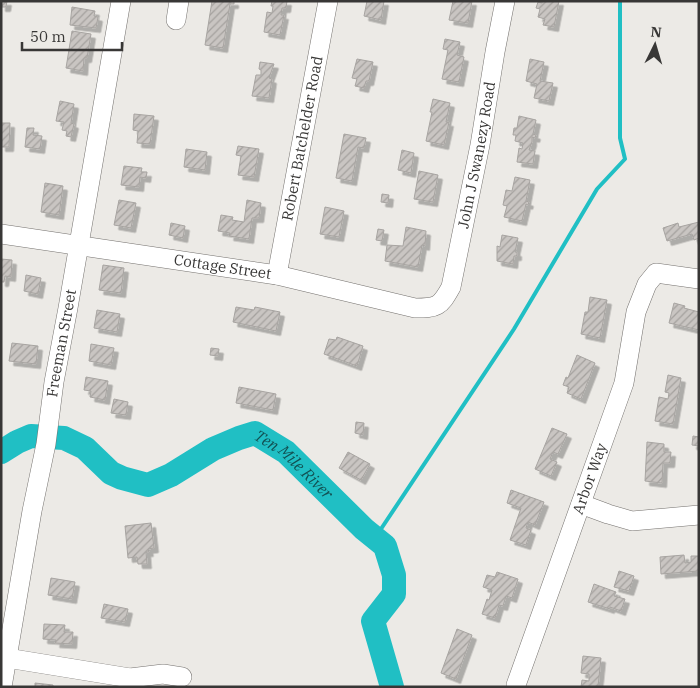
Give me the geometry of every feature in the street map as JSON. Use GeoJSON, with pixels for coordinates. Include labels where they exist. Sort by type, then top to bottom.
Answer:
{"type":"FeatureCollection","features":[{"type":"Feature","properties":{"kind":"street","name":"Freeman Street"},"geometry":{"type":"LineString","coordinates":[[2,687],[32,511],[46,444],[54,382],[121,1]]}},
{"type":"Feature","properties":{"kind":"street"},"geometry":{"type":"LineString","coordinates":[[176,20],[179,1]]}},
{"type":"Feature","properties":{"kind":"street","name":"Robert Batchelder Road"},"geometry":{"type":"LineString","coordinates":[[277,275],[328,1]]}},
{"type":"Feature","properties":{"kind":"street","name":"John J Swanezy Road"},"geometry":{"type":"LineString","coordinates":[[440,304],[451,287],[480,145],[494,52],[505,1]]}},
{"type":"Feature","properties":{"kind":"street","name":"Cottage Street"},"geometry":{"type":"LineString","coordinates":[[1,234],[277,275],[415,308],[432,308],[440,304]]}},
{"type":"Feature","properties":{"kind":"street","name":"Arbor Way"},"geometry":{"type":"LineString","coordinates":[[516,685],[624,382],[636,312],[647,284],[656,273],[699,278]]}},
{"type":"Feature","properties":{"kind":"street"},"geometry":{"type":"LineString","coordinates":[[581,504],[632,521],[699,516]]}},
{"type":"Feature","properties":{"kind":"street"},"geometry":{"type":"LineString","coordinates":[[7,658],[130,678],[164,674],[182,677]]}},
{"type":"Feature","properties":{"kind":"building"},"geometry":{"type":"Polygon","coordinates":[[[1,1],[7,1],[6,7],[1,7],[1,1]]]}},
{"type":"Feature","properties":{"kind":"building"},"geometry":{"type":"Polygon","coordinates":[[[212,1],[234,1],[234,4],[230,4],[223,48],[205,45],[212,1]]]}},
{"type":"Feature","properties":{"kind":"building"},"geometry":{"type":"Polygon","coordinates":[[[272,1],[287,1],[286,8],[282,8],[281,15],[284,15],[280,35],[264,32],[267,12],[272,13],[272,1]]]}},
{"type":"Feature","properties":{"kind":"building"},"geometry":{"type":"Polygon","coordinates":[[[367,1],[384,1],[381,20],[364,16],[367,1]]]}},
{"type":"Feature","properties":{"kind":"building"},"geometry":{"type":"Polygon","coordinates":[[[453,1],[472,1],[468,23],[449,20],[453,1]]]}},
{"type":"Feature","properties":{"kind":"building"},"geometry":{"type":"Polygon","coordinates":[[[542,1],[559,1],[554,27],[543,25],[545,19],[538,17],[540,9],[536,8],[538,2],[542,3],[542,1]]]}},
{"type":"Feature","properties":{"kind":"building"},"geometry":{"type":"Polygon","coordinates":[[[72,7],[95,11],[94,16],[98,17],[96,28],[70,25],[72,7]]]}},
{"type":"Feature","properties":{"kind":"building"},"geometry":{"type":"Polygon","coordinates":[[[72,31],[91,34],[87,58],[84,58],[83,71],[66,68],[72,31]]]}},
{"type":"Feature","properties":{"kind":"building"},"geometry":{"type":"Polygon","coordinates":[[[445,39],[460,42],[457,55],[464,57],[459,82],[442,79],[448,50],[443,49],[445,39]]]}},
{"type":"Feature","properties":{"kind":"building"},"geometry":{"type":"Polygon","coordinates":[[[357,59],[373,62],[369,81],[366,81],[364,88],[355,86],[357,79],[352,78],[357,59]]]}},
{"type":"Feature","properties":{"kind":"building"},"geometry":{"type":"Polygon","coordinates":[[[530,59],[544,62],[540,81],[553,83],[549,101],[534,98],[537,84],[526,81],[530,59]]]}},
{"type":"Feature","properties":{"kind":"building"},"geometry":{"type":"Polygon","coordinates":[[[260,62],[274,64],[269,78],[272,79],[269,98],[252,96],[256,75],[261,75],[261,70],[259,69],[260,62]]]}},
{"type":"Feature","properties":{"kind":"building"},"geometry":{"type":"Polygon","coordinates":[[[433,99],[450,103],[446,122],[449,122],[444,145],[426,141],[433,99]]]}},
{"type":"Feature","properties":{"kind":"building"},"geometry":{"type":"Polygon","coordinates":[[[60,101],[74,104],[71,123],[74,124],[71,137],[66,136],[67,131],[62,130],[64,122],[56,121],[60,101]]]}},
{"type":"Feature","properties":{"kind":"building"},"geometry":{"type":"Polygon","coordinates":[[[134,114],[154,116],[150,144],[137,143],[138,131],[133,130],[134,114]]]}},
{"type":"Feature","properties":{"kind":"building"},"geometry":{"type":"Polygon","coordinates":[[[519,116],[536,120],[533,134],[536,135],[535,138],[532,137],[529,150],[535,151],[533,164],[517,162],[519,148],[522,149],[523,143],[515,141],[516,135],[513,135],[514,128],[517,128],[519,116]]]}},
{"type":"Feature","properties":{"kind":"building"},"geometry":{"type":"Polygon","coordinates":[[[1,123],[10,123],[9,147],[1,147],[1,123]]]}},
{"type":"Feature","properties":{"kind":"building"},"geometry":{"type":"Polygon","coordinates":[[[27,128],[34,128],[33,135],[42,136],[40,149],[25,147],[27,128]]]}},
{"type":"Feature","properties":{"kind":"building"},"geometry":{"type":"Polygon","coordinates":[[[344,134],[366,138],[364,148],[358,147],[352,181],[336,178],[344,134]]]}},
{"type":"Feature","properties":{"kind":"building"},"geometry":{"type":"Polygon","coordinates":[[[238,146],[259,149],[254,177],[238,175],[241,156],[236,155],[238,146]]]}},
{"type":"Feature","properties":{"kind":"building"},"geometry":{"type":"Polygon","coordinates":[[[186,149],[207,152],[205,170],[184,167],[186,149]]]}},
{"type":"Feature","properties":{"kind":"building"},"geometry":{"type":"Polygon","coordinates":[[[402,150],[414,153],[411,173],[398,170],[402,150]]]}},
{"type":"Feature","properties":{"kind":"building"},"geometry":{"type":"Polygon","coordinates":[[[124,166],[142,168],[141,172],[147,172],[146,178],[140,177],[139,187],[121,185],[124,166]]]}},
{"type":"Feature","properties":{"kind":"building"},"geometry":{"type":"Polygon","coordinates":[[[419,171],[438,175],[433,202],[414,199],[419,171]]]}},
{"type":"Feature","properties":{"kind":"building"},"geometry":{"type":"Polygon","coordinates":[[[515,177],[530,180],[526,201],[529,202],[528,205],[526,204],[522,221],[504,217],[507,206],[503,205],[506,190],[512,191],[515,177]]]}},
{"type":"Feature","properties":{"kind":"building"},"geometry":{"type":"Polygon","coordinates":[[[45,183],[63,186],[59,215],[41,212],[45,183]]]}},
{"type":"Feature","properties":{"kind":"building"},"geometry":{"type":"Polygon","coordinates":[[[382,194],[389,195],[388,203],[381,202],[382,194]]]}},
{"type":"Feature","properties":{"kind":"building"},"geometry":{"type":"Polygon","coordinates":[[[119,200],[136,203],[131,228],[114,225],[119,200]]]}},
{"type":"Feature","properties":{"kind":"building"},"geometry":{"type":"Polygon","coordinates":[[[247,200],[261,203],[259,218],[252,218],[249,239],[229,236],[230,233],[218,231],[221,215],[233,217],[232,220],[244,222],[247,200]]]}},
{"type":"Feature","properties":{"kind":"building"},"geometry":{"type":"Polygon","coordinates":[[[325,207],[344,211],[339,237],[320,234],[325,207]]]}},
{"type":"Feature","properties":{"kind":"building"},"geometry":{"type":"Polygon","coordinates":[[[699,222],[699,238],[694,240],[692,234],[667,241],[663,228],[678,223],[679,227],[699,222]]]}},
{"type":"Feature","properties":{"kind":"building"},"geometry":{"type":"Polygon","coordinates":[[[171,223],[185,226],[183,238],[169,235],[171,223]]]}},
{"type":"Feature","properties":{"kind":"building"},"geometry":{"type":"Polygon","coordinates":[[[406,227],[426,231],[425,246],[422,245],[418,267],[385,261],[387,245],[403,246],[406,227]]]}},
{"type":"Feature","properties":{"kind":"building"},"geometry":{"type":"Polygon","coordinates":[[[378,229],[384,230],[382,241],[376,240],[378,229]]]}},
{"type":"Feature","properties":{"kind":"building"},"geometry":{"type":"Polygon","coordinates":[[[502,235],[518,238],[515,252],[517,252],[517,256],[514,256],[513,264],[497,261],[497,246],[500,247],[502,235]]]}},
{"type":"Feature","properties":{"kind":"building"},"geometry":{"type":"Polygon","coordinates":[[[1,259],[12,260],[11,277],[5,276],[4,282],[1,282],[1,259]]]}},
{"type":"Feature","properties":{"kind":"building"},"geometry":{"type":"Polygon","coordinates":[[[103,265],[124,268],[121,293],[99,290],[103,265]]]}},
{"type":"Feature","properties":{"kind":"building"},"geometry":{"type":"Polygon","coordinates":[[[26,275],[41,278],[38,294],[24,291],[26,275]]]}},
{"type":"Feature","properties":{"kind":"building"},"geometry":{"type":"Polygon","coordinates":[[[590,297],[607,300],[600,338],[581,334],[585,312],[588,312],[590,297]]]}},
{"type":"Feature","properties":{"kind":"building"},"geometry":{"type":"Polygon","coordinates":[[[674,303],[699,312],[699,330],[669,323],[674,303]]]}},
{"type":"Feature","properties":{"kind":"building"},"geometry":{"type":"Polygon","coordinates":[[[236,307],[254,310],[255,307],[280,312],[276,331],[233,322],[236,307]]]}},
{"type":"Feature","properties":{"kind":"building"},"geometry":{"type":"Polygon","coordinates":[[[97,310],[120,314],[117,332],[94,328],[97,310]]]}},
{"type":"Feature","properties":{"kind":"building"},"geometry":{"type":"Polygon","coordinates":[[[337,337],[363,346],[357,366],[324,354],[329,339],[336,340],[337,337]]]}},
{"type":"Feature","properties":{"kind":"building"},"geometry":{"type":"Polygon","coordinates":[[[12,343],[38,346],[36,364],[9,361],[12,343]]]}},
{"type":"Feature","properties":{"kind":"building"},"geometry":{"type":"Polygon","coordinates":[[[91,344],[114,348],[111,365],[89,361],[91,344]]]}},
{"type":"Feature","properties":{"kind":"building"},"geometry":{"type":"Polygon","coordinates":[[[211,348],[219,349],[218,356],[210,355],[211,348]]]}},
{"type":"Feature","properties":{"kind":"building"},"geometry":{"type":"Polygon","coordinates":[[[577,355],[595,363],[581,399],[567,393],[569,387],[563,385],[566,377],[568,378],[577,355]]]}},
{"type":"Feature","properties":{"kind":"building"},"geometry":{"type":"Polygon","coordinates":[[[668,375],[681,378],[673,424],[655,421],[659,397],[668,399],[669,393],[665,392],[668,375]]]}},
{"type":"Feature","properties":{"kind":"building"},"geometry":{"type":"Polygon","coordinates":[[[86,377],[108,381],[105,400],[90,397],[91,391],[84,390],[86,377]]]}},
{"type":"Feature","properties":{"kind":"building"},"geometry":{"type":"Polygon","coordinates":[[[239,387],[276,394],[273,410],[236,403],[239,387]]]}},
{"type":"Feature","properties":{"kind":"building"},"geometry":{"type":"Polygon","coordinates":[[[114,399],[128,402],[126,415],[111,413],[114,399]]]}},
{"type":"Feature","properties":{"kind":"building"},"geometry":{"type":"Polygon","coordinates":[[[356,422],[364,423],[363,435],[355,433],[356,422]]]}},
{"type":"Feature","properties":{"kind":"building"},"geometry":{"type":"Polygon","coordinates":[[[552,428],[567,434],[558,454],[553,452],[550,459],[557,462],[551,476],[535,469],[552,428]]]}},
{"type":"Feature","properties":{"kind":"building"},"geometry":{"type":"Polygon","coordinates":[[[693,436],[699,437],[699,446],[692,445],[693,436]]]}},
{"type":"Feature","properties":{"kind":"building"},"geometry":{"type":"Polygon","coordinates":[[[647,442],[664,444],[664,452],[671,452],[670,463],[663,463],[662,483],[645,481],[647,442]]]}},
{"type":"Feature","properties":{"kind":"building"},"geometry":{"type":"Polygon","coordinates":[[[348,452],[370,464],[361,480],[339,468],[348,452]]]}},
{"type":"Feature","properties":{"kind":"building"},"geometry":{"type":"Polygon","coordinates":[[[511,490],[544,502],[535,525],[528,522],[526,528],[531,530],[526,545],[510,540],[521,508],[507,503],[511,490]]]}},
{"type":"Feature","properties":{"kind":"building"},"geometry":{"type":"Polygon","coordinates":[[[151,523],[154,548],[148,549],[149,552],[146,552],[147,564],[138,564],[137,557],[128,558],[125,526],[151,523]]]}},
{"type":"Feature","properties":{"kind":"building"},"geometry":{"type":"Polygon","coordinates":[[[684,555],[685,563],[691,562],[691,556],[699,556],[699,571],[661,574],[660,557],[684,555]]]}},
{"type":"Feature","properties":{"kind":"building"},"geometry":{"type":"Polygon","coordinates":[[[619,571],[634,576],[629,591],[614,587],[619,571]]]}},
{"type":"Feature","properties":{"kind":"building"},"geometry":{"type":"Polygon","coordinates":[[[497,572],[518,579],[512,598],[506,596],[503,606],[499,605],[495,618],[482,614],[492,590],[483,587],[487,575],[495,577],[497,572]]]}},
{"type":"Feature","properties":{"kind":"building"},"geometry":{"type":"Polygon","coordinates":[[[51,578],[75,582],[72,599],[48,595],[51,578]]]}},
{"type":"Feature","properties":{"kind":"building"},"geometry":{"type":"Polygon","coordinates":[[[594,584],[616,592],[614,596],[625,599],[621,611],[588,602],[594,584]]]}},
{"type":"Feature","properties":{"kind":"building"},"geometry":{"type":"Polygon","coordinates":[[[104,604],[128,609],[125,622],[101,618],[104,604]]]}},
{"type":"Feature","properties":{"kind":"building"},"geometry":{"type":"Polygon","coordinates":[[[44,624],[65,625],[64,632],[73,632],[72,644],[55,643],[56,640],[43,639],[44,624]]]}},
{"type":"Feature","properties":{"kind":"building"},"geometry":{"type":"Polygon","coordinates":[[[457,629],[472,635],[456,679],[441,673],[457,629]]]}},
{"type":"Feature","properties":{"kind":"building"},"geometry":{"type":"Polygon","coordinates":[[[583,656],[601,658],[598,687],[581,687],[582,680],[589,681],[589,674],[581,673],[583,656]]]}},
{"type":"Feature","properties":{"kind":"building"},"geometry":{"type":"Polygon","coordinates":[[[35,683],[53,685],[53,687],[35,687],[35,683]]]}},
{"type":"Feature","properties":{"kind":"waterway"},"geometry":{"type":"LineString","coordinates":[[375,538],[514,329],[597,189],[625,159],[620,138],[620,1]]}},
{"type":"Feature","properties":{"kind":"waterway","name":"Ten Mile River"},"geometry":{"type":"LineString","coordinates":[[1,452],[31,436],[64,438],[85,448],[111,473],[148,485],[171,475],[213,449],[255,433],[286,452],[364,529],[385,546],[394,575],[394,594],[373,621],[392,687]]}}]}
